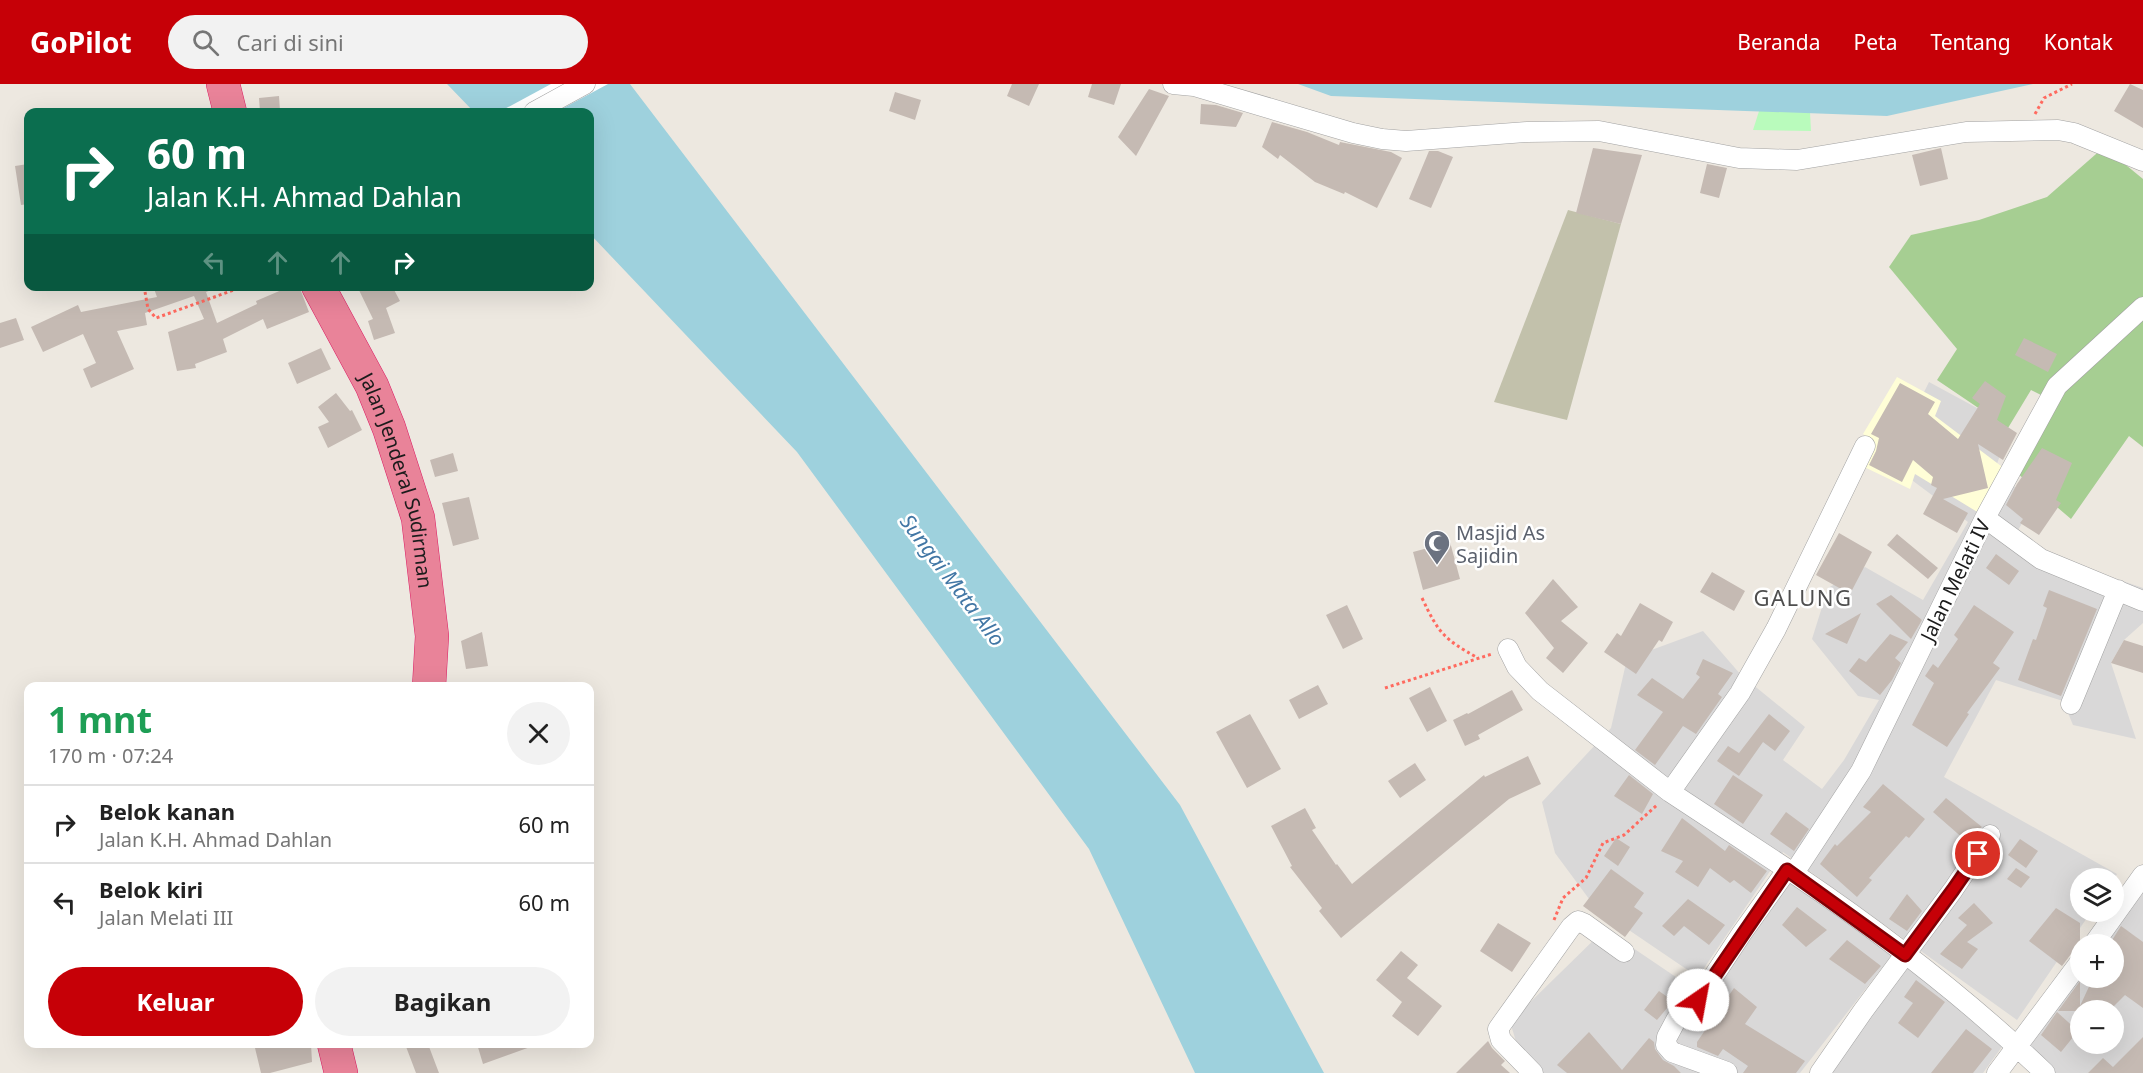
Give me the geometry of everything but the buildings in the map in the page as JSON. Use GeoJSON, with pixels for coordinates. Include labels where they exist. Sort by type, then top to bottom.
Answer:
{"type":"FeatureCollection","features":[{"type":"Feature","properties":{"kind":"highway"},"geometry":{"type":"LineString","coordinates":[[223,84],[229,108]]}},
{"type":"Feature","properties":{"kind":"highway","name":"Jalan Jenderal Sudirman"},"geometry":{"type":"LineString","coordinates":[[321,291],[372,386],[389,429],[418,518],[432,636],[429,682]]}},
{"type":"Feature","properties":{"kind":"highway"},"geometry":{"type":"LineString","coordinates":[[335,1048],[341,1073]]}},
{"type":"Feature","properties":{"kind":"street"},"geometry":{"type":"LineString","coordinates":[[541,108],[585,84]]}},
{"type":"Feature","properties":{"kind":"street"},"geometry":{"type":"LineString","coordinates":[[1173,84],[1194,86],[1228,95],[1353,133],[1406,141],[1527,132],[1599,131],[1739,158],[1797,160],[1966,132],[2058,130],[2074,133],[2143,161]]}},
{"type":"Feature","properties":{"kind":"street","name":"Jalan Melati IV"},"geometry":{"type":"LineString","coordinates":[[1727,1072],[1672,1052],[1665,1044],[1676,1020],[1698,1000],[1862,771],[1985,518],[2057,386],[2143,307]]}},
{"type":"Feature","properties":{"kind":"street"},"geometry":{"type":"LineString","coordinates":[[1670,792],[1740,693],[1776,629],[1865,446]]}},
{"type":"Feature","properties":{"kind":"street"},"geometry":{"type":"LineString","coordinates":[[1985,518],[2041,559],[2143,601]]}},
{"type":"Feature","properties":{"kind":"street"},"geometry":{"type":"LineString","coordinates":[[2071,704],[2118,590]]}},
{"type":"Feature","properties":{"kind":"street"},"geometry":{"type":"LineString","coordinates":[[1508,649],[1517,667],[1540,691],[1670,792],[1790,872],[1905,955],[2016,1046],[2045,1073]]}},
{"type":"Feature","properties":{"kind":"street"},"geometry":{"type":"LineString","coordinates":[[1820,1073],[1953,890],[1990,835]]}},
{"type":"Feature","properties":{"kind":"street"},"geometry":{"type":"LineString","coordinates":[[2101,934],[2143,875]]}},
{"type":"Feature","properties":{"kind":"street"},"geometry":{"type":"LineString","coordinates":[[1533,1073],[1501,1040],[1498,1029],[1565,936],[1578,921],[1624,952]]}},
{"type":"Feature","properties":{"kind":"street"},"geometry":{"type":"LineString","coordinates":[[1996,1073],[2070,975]]}},
{"type":"Feature","properties":{"kind":"path"},"geometry":{"type":"LineString","coordinates":[[2025,131],[2044,99],[2072,84]]}},
{"type":"Feature","properties":{"kind":"path"},"geometry":{"type":"LineString","coordinates":[[145,291],[148,309],[156,318],[231,291]]}},
{"type":"Feature","properties":{"kind":"path"},"geometry":{"type":"LineString","coordinates":[[1422,598],[1435,626],[1451,643],[1478,658]]}},
{"type":"Feature","properties":{"kind":"path"},"geometry":{"type":"LineString","coordinates":[[1385,688],[1508,649]]}},
{"type":"Feature","properties":{"kind":"path"},"geometry":{"type":"LineString","coordinates":[[1565,936],[1553,919],[1563,898],[1586,878],[1603,843],[1624,835],[1641,822],[1670,792]]}},
{"type":"Feature","properties":{"kind":"shaded area"},"geometry":{"type":"Polygon","coordinates":[[[1568,210],[1621,224],[1567,420],[1494,402],[1568,210]]]}},
{"type":"Feature","properties":{"kind":"shaded area"},"geometry":{"type":"Polygon","coordinates":[[[1897,377],[1941,401],[1935,416],[2005,469],[1979,513],[1915,474],[1910,489],[1860,465],[1872,441],[1863,434],[1897,377]]]}},
{"type":"Feature","properties":{"kind":"shaded area"},"geometry":{"type":"Polygon","coordinates":[[[1929,382],[1977,408],[2006,439],[1994,472],[2035,501],[2014,537],[2143,588],[2143,623],[2124,640],[2111,663],[2136,739],[2073,725],[2063,701],[1996,680],[1944,777],[2106,868],[2070,868],[2070,922],[2084,922],[2076,934],[2070,934],[2070,943],[2017,1020],[1783,852],[1698,977],[1595,907],[1555,853],[1542,802],[1611,728],[1627,659],[1703,631],[1741,675],[1805,727],[1783,760],[1822,789],[1844,760],[1879,700],[1858,696],[1812,639],[1828,588],[1865,567],[1923,600],[1968,522],[1889,463],[1929,382]]]}},
{"type":"Feature","properties":{"kind":"shaded area"},"geometry":{"type":"Polygon","coordinates":[[[2143,871],[2143,1073],[2055,1073],[2020,1041],[2070,971],[2070,988],[2124,988],[2124,934],[2097,934],[2106,922],[2124,922],[2124,897],[2143,871]]]}},
{"type":"Feature","properties":{"kind":"shaded area"},"geometry":{"type":"Polygon","coordinates":[[[1784,876],[1892,955],[1800,1073],[1541,1073],[1519,1051],[1510,1022],[1605,929],[1701,994],[1784,876]]]}},
{"type":"Feature","properties":{"kind":"shaded area"},"geometry":{"type":"Polygon","coordinates":[[[1902,959],[2004,1044],[1983,1073],[1809,1073],[1902,959]]]}},
{"type":"Feature","properties":{"kind":"green space"},"geometry":{"type":"Polygon","coordinates":[[[1760,108],[1810,112],[1811,131],[1753,130],[1760,108]]]}},
{"type":"Feature","properties":{"kind":"green space"},"geometry":{"type":"Polygon","coordinates":[[[2104,147],[2143,179],[2143,447],[2129,436],[2071,519],[2010,467],[2053,401],[2031,390],[2008,428],[1937,380],[1957,349],[1889,267],[1911,235],[1979,220],[2047,197],[2104,147]]]}},
{"type":"Feature","properties":{"kind":"water","name":"Sungai Mata Allo"},"geometry":{"type":"Polygon","coordinates":[[[447,84],[630,84],[1180,805],[1324,1073],[1195,1073],[1089,849],[797,452],[594,238],[594,108],[470,108],[447,84]]]}},
{"type":"Feature","properties":{"kind":"water"},"geometry":{"type":"Polygon","coordinates":[[[1298,84],[2033,84],[1887,116],[1331,96],[1298,84]]]}},
{"type":"Feature","properties":{"kind":"pier"},"geometry":{"type":"Polygon","coordinates":[[[551,84],[608,84],[563,108],[506,108],[551,84]]]}},
{"type":"Feature","properties":{"kind":"place","name":"Masjid As Sajidin"},"geometry":{"type":"Point","coordinates":[1437,566]}},
{"type":"Feature","properties":{"kind":"district","name":"GALUNG"},"geometry":{"type":"Point","coordinates":[1803,597]}},
{"type":"Feature","properties":{"kind":"route"},"geometry":{"type":"LineString","coordinates":[[1698,1000],[1787,870],[1905,955],[1978,854]]}}]}
